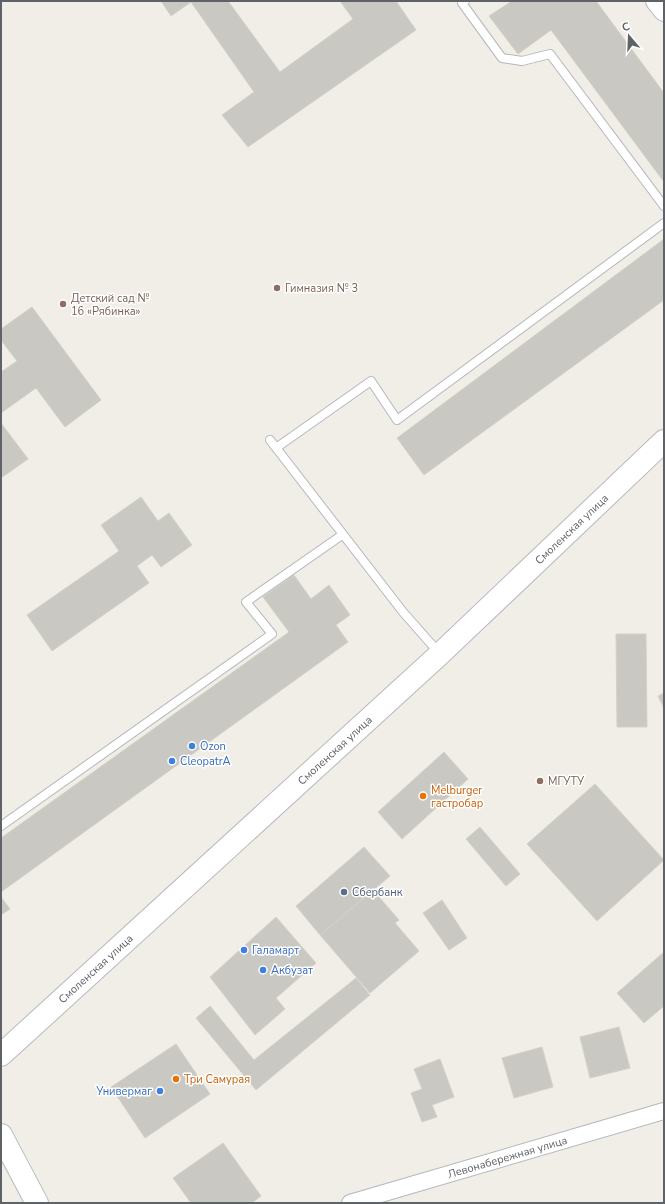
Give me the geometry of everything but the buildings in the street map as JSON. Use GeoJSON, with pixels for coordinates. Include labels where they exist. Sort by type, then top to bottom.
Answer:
{"type":"FeatureCollection","features":[{"type":"Feature","properties":{"kind":"main road","name":"Смоленская улица"},"geometry":{"type":"LineString","coordinates":[[1,1055],[440,654],[664,441]]}},
{"type":"Feature","properties":{"kind":"main road"},"geometry":{"type":"LineString","coordinates":[[1,1135],[36,1203]]}},
{"type":"Feature","properties":{"kind":"street"},"geometry":{"type":"LineString","coordinates":[[656,1],[664,11]]}},
{"type":"Feature","properties":{"kind":"street","name":"Левонабережная улица"},"geometry":{"type":"LineString","coordinates":[[350,1203],[664,1111]]}},
{"type":"Feature","properties":{"kind":"lane"},"geometry":{"type":"LineString","coordinates":[[465,1],[462,3],[502,58],[522,61],[550,54],[664,206]]}},
{"type":"Feature","properties":{"kind":"lane"},"geometry":{"type":"LineString","coordinates":[[276,448],[371,381],[397,420],[664,223]]}},
{"type":"Feature","properties":{"kind":"lane"},"geometry":{"type":"LineString","coordinates":[[270,440],[342,535],[440,654]]}},
{"type":"Feature","properties":{"kind":"lane"},"geometry":{"type":"LineString","coordinates":[[1,826],[272,634],[246,602],[342,535]]}},
{"type":"Feature","properties":{"kind":"place","name":"Гимназия № 3"},"geometry":{"type":"Point","coordinates":[277,288]}},
{"type":"Feature","properties":{"kind":"place","name":"Детский сад № 16 «Рябинка»"},"geometry":{"type":"Point","coordinates":[63,304]}},
{"type":"Feature","properties":{"kind":"place","name":"Ozon"},"geometry":{"type":"Point","coordinates":[192,746]}},
{"type":"Feature","properties":{"kind":"place","name":"CleopatrA"},"geometry":{"type":"Point","coordinates":[172,761]}},
{"type":"Feature","properties":{"kind":"place","name":"МГУТУ"},"geometry":{"type":"Point","coordinates":[540,781]}},
{"type":"Feature","properties":{"kind":"place","name":"Melburger гастробар"},"geometry":{"type":"Point","coordinates":[423,796]}},
{"type":"Feature","properties":{"kind":"place","name":"Сбербанк"},"geometry":{"type":"Point","coordinates":[344,892]}},
{"type":"Feature","properties":{"kind":"place","name":"Галамарт"},"geometry":{"type":"Point","coordinates":[244,950]}},
{"type":"Feature","properties":{"kind":"place","name":"Акбузат"},"geometry":{"type":"Point","coordinates":[263,970]}},
{"type":"Feature","properties":{"kind":"place","name":"Три Самурая"},"geometry":{"type":"Point","coordinates":[176,1079]}},
{"type":"Feature","properties":{"kind":"place","name":"Универмаг"},"geometry":{"type":"Point","coordinates":[160,1091]}}]}
